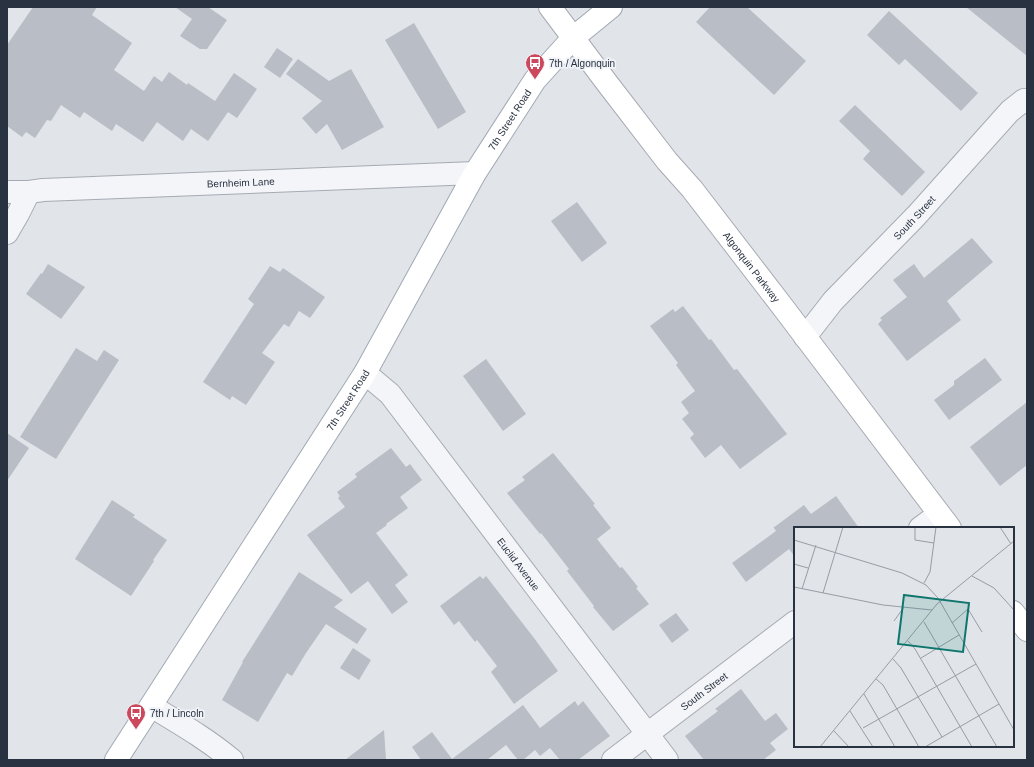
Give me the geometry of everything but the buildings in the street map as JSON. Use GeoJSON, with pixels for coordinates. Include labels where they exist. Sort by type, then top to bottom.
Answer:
{"type":"FeatureCollection","features":[{"type":"Feature","properties":{"kind":"main road","name":"Algonquin Parkway"},"geometry":{"type":"LineString","coordinates":[[550,7],[667,161],[696,195],[805,337],[944,521]]}},
{"type":"Feature","properties":{"kind":"main road","name":"7th Street Road"},"geometry":{"type":"LineString","coordinates":[[116,760],[365,373],[475,173],[535,80],[573,38],[611,7]]}},
{"type":"Feature","properties":{"kind":"main road"},"geometry":{"type":"LineString","coordinates":[[1014,613],[1027,630]]}},
{"type":"Feature","properties":{"kind":"street","name":"South Street"},"geometry":{"type":"LineString","coordinates":[[805,337],[833,301],[916,216],[1010,111],[1026,101]]}},
{"type":"Feature","properties":{"kind":"street","name":"Bernheim Lane"},"geometry":{"type":"LineString","coordinates":[[7,192],[475,173]]}},
{"type":"Feature","properties":{"kind":"street"},"geometry":{"type":"LineString","coordinates":[[7,233],[29,192]]}},
{"type":"Feature","properties":{"kind":"street","name":"Euclid Avenue"},"geometry":{"type":"LineString","coordinates":[[365,373],[390,394],[666,760]]}},
{"type":"Feature","properties":{"kind":"street"},"geometry":{"type":"LineString","coordinates":[[923,527],[944,521]]}},
{"type":"Feature","properties":{"kind":"street","name":"South Street"},"geometry":{"type":"LineString","coordinates":[[613,760],[794,623]]}},
{"type":"Feature","properties":{"kind":"street"},"geometry":{"type":"LineString","coordinates":[[151,706],[189,729],[232,760]]}},
{"type":"Feature","properties":{"kind":"place","name":"7th / Algonquin"},"geometry":{"type":"Point","coordinates":[535,80]}},
{"type":"Feature","properties":{"kind":"place","name":"7th / Lincoln"},"geometry":{"type":"Point","coordinates":[136,730]}}]}
